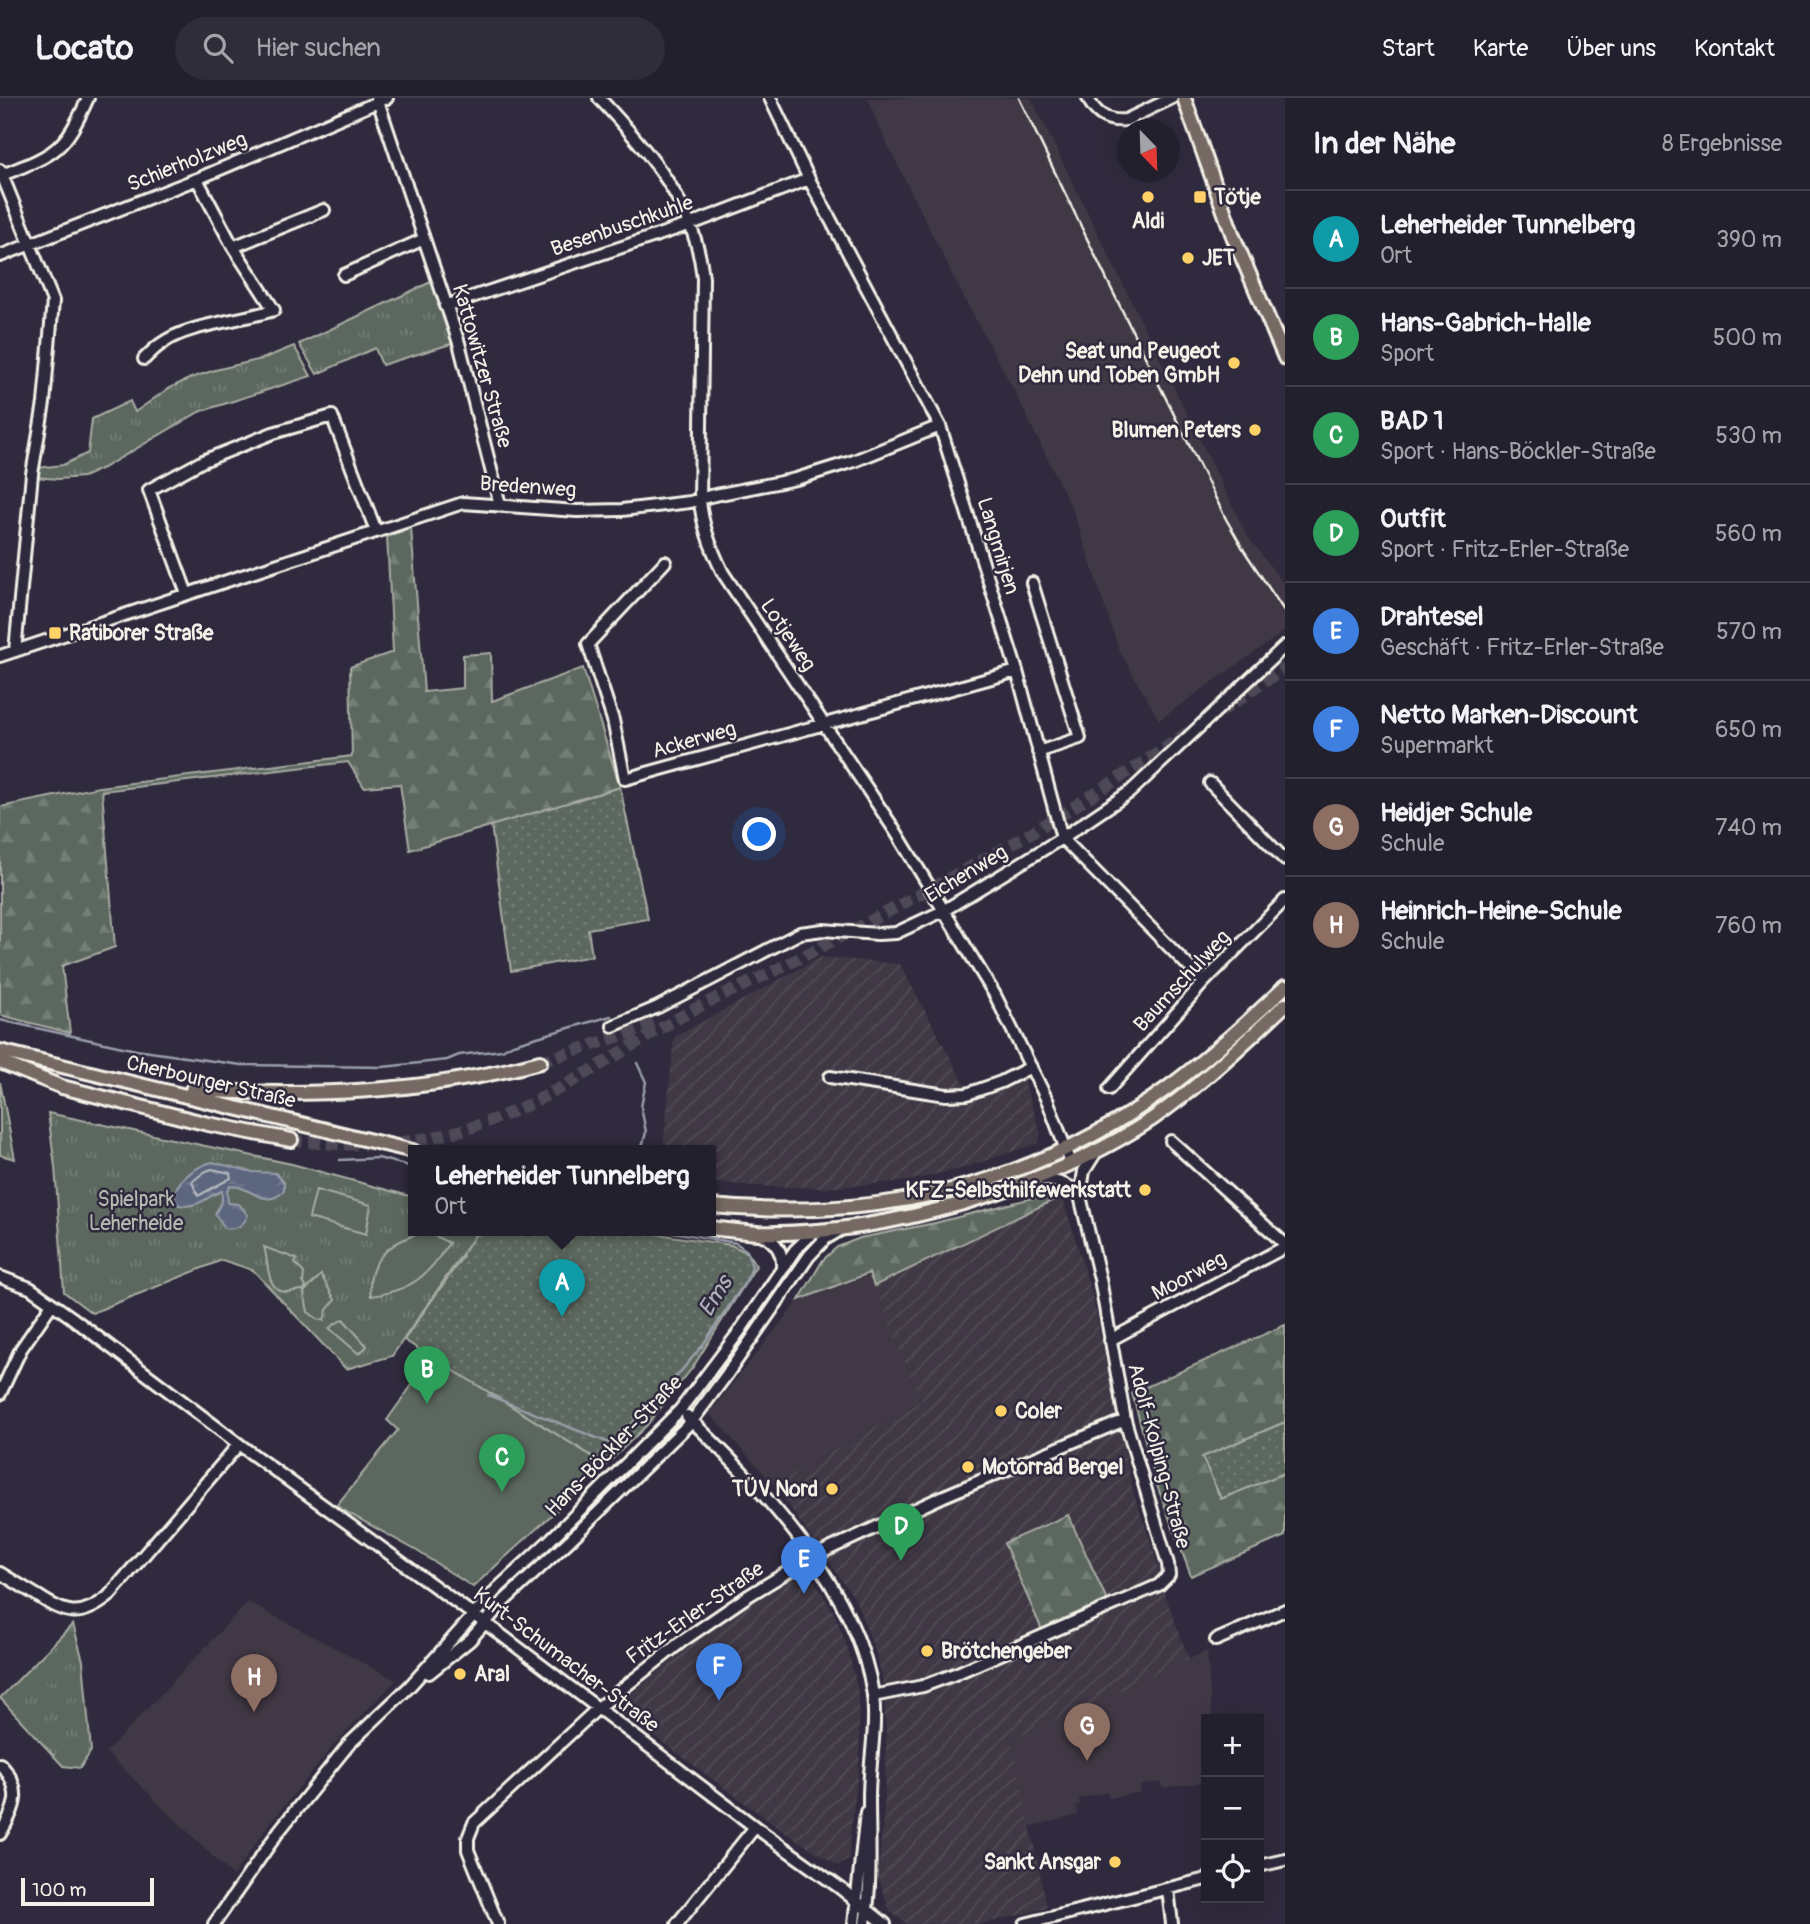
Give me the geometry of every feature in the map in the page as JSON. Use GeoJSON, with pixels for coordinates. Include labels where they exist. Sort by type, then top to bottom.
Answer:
{"type":"FeatureCollection","features":[{"type":"Feature","properties":{"kind":"main road"},"geometry":{"type":"LineString","coordinates":[[1184,98],[1233,236],[1285,358]]}},
{"type":"Feature","properties":{"kind":"main road"},"geometry":{"type":"LineString","coordinates":[[716,1206],[805,1211],[851,1209],[939,1194],[1003,1175],[1066,1150],[1174,1083],[1225,1042],[1285,987]]}},
{"type":"Feature","properties":{"kind":"main road"},"geometry":{"type":"LineString","coordinates":[[716,1229],[758,1233],[856,1225],[937,1211],[1033,1178],[1096,1152],[1150,1120],[1183,1097],[1285,1005]]}},
{"type":"Feature","properties":{"kind":"main road","name":"Cherbourger Straße"},"geometry":{"type":"LineString","coordinates":[[0,1051],[408,1150]]}},
{"type":"Feature","properties":{"kind":"main road"},"geometry":{"type":"LineString","coordinates":[[0,1062],[62,1087],[208,1124],[291,1140]]}},
{"type":"Feature","properties":{"kind":"main road"},"geometry":{"type":"LineString","coordinates":[[157,1088],[231,1093],[379,1091],[474,1078],[540,1062]]}},
{"type":"Feature","properties":{"kind":"main road"},"geometry":{"type":"LineString","coordinates":[[816,1230],[833,1215],[851,1209]]}},
{"type":"Feature","properties":{"kind":"main road"},"geometry":{"type":"LineString","coordinates":[[805,1211],[814,1222],[816,1230]]}},
{"type":"Feature","properties":{"kind":"street"},"geometry":{"type":"LineString","coordinates":[[15,651],[32,474],[44,403],[53,317],[50,291],[1,172],[40,160],[60,148],[74,131],[88,98]]}},
{"type":"Feature","properties":{"kind":"street","name":"Lotjeweg"},"geometry":{"type":"LineString","coordinates":[[599,98],[637,138],[678,199],[698,245],[703,278],[700,499],[703,525],[723,573],[825,723],[914,861],[995,995],[1031,1067],[1071,1163]]}},
{"type":"Feature","properties":{"kind":"street","name":"Langmirjen"},"geometry":{"type":"LineString","coordinates":[[771,98],[809,179],[940,426],[1017,671],[1062,838],[1204,982]]}},
{"type":"Feature","properties":{"kind":"street"},"geometry":{"type":"LineString","coordinates":[[1088,98],[1095,111],[1105,118],[1118,121],[1126,120],[1172,98]]}},
{"type":"Feature","properties":{"kind":"street","name":"Schierholzweg"},"geometry":{"type":"LineString","coordinates":[[0,256],[197,179],[381,100]]}},
{"type":"Feature","properties":{"kind":"street","name":"Kattowitzer Straße"},"geometry":{"type":"LineString","coordinates":[[381,100],[459,343],[500,505]]}},
{"type":"Feature","properties":{"kind":"street"},"geometry":{"type":"LineString","coordinates":[[144,359],[162,342],[205,326],[274,310],[233,247],[197,179]]}},
{"type":"Feature","properties":{"kind":"street","name":"Besenbuschkuhle"},"geometry":{"type":"LineString","coordinates":[[445,306],[691,224],[809,179]]}},
{"type":"Feature","properties":{"kind":"street"},"geometry":{"type":"LineString","coordinates":[[233,247],[324,209]]}},
{"type":"Feature","properties":{"kind":"street"},"geometry":{"type":"LineString","coordinates":[[344,275],[424,239]]}},
{"type":"Feature","properties":{"kind":"street"},"geometry":{"type":"LineString","coordinates":[[187,594],[149,490],[203,461],[273,433],[332,416],[376,531]]}},
{"type":"Feature","properties":{"kind":"street","name":"Bredenweg"},"geometry":{"type":"LineString","coordinates":[[0,656],[463,503],[561,510],[667,505],[796,479],[854,461],[940,426]]}},
{"type":"Feature","properties":{"kind":"street","name":"Ackerweg"},"geometry":{"type":"LineString","coordinates":[[665,562],[588,644],[613,720],[625,779],[1017,671]]}},
{"type":"Feature","properties":{"kind":"street"},"geometry":{"type":"LineString","coordinates":[[1032,583],[1080,738],[1038,752]]}},
{"type":"Feature","properties":{"kind":"street","name":"Eichenweg"},"geometry":{"type":"LineString","coordinates":[[613,1026],[658,1007],[800,933],[823,930],[896,933],[943,911],[1062,838],[1130,792],[1285,646]]}},
{"type":"Feature","properties":{"kind":"street"},"geometry":{"type":"LineString","coordinates":[[1210,783],[1285,860]]}},
{"type":"Feature","properties":{"kind":"street","name":"Baumschulweg"},"geometry":{"type":"LineString","coordinates":[[1109,1089],[1204,982],[1285,900]]}},
{"type":"Feature","properties":{"kind":"street"},"geometry":{"type":"LineString","coordinates":[[830,1077],[946,1095],[967,1094],[1001,1082],[1031,1067]]}},
{"type":"Feature","properties":{"kind":"street"},"geometry":{"type":"LineString","coordinates":[[1171,1141],[1285,1245]]}},
{"type":"Feature","properties":{"kind":"street","name":"Adolf-Kolping-Straße"},"geometry":{"type":"LineString","coordinates":[[873,1696],[922,1686],[955,1674],[1159,1585],[1168,1575],[1168,1564],[1125,1420],[1100,1279],[1080,1196],[1084,1171],[1096,1152]]}},
{"type":"Feature","properties":{"kind":"street"},"geometry":{"type":"LineString","coordinates":[[1033,1178],[1061,1181],[1072,1186],[1080,1196]]}},
{"type":"Feature","properties":{"kind":"street","name":"Hans-Böckler-Straße"},"geometry":{"type":"LineString","coordinates":[[410,1687],[470,1640],[505,1600],[692,1421],[816,1247],[839,1231],[856,1225]]}},
{"type":"Feature","properties":{"kind":"street"},"geometry":{"type":"LineString","coordinates":[[816,1230],[816,1247]]}},
{"type":"Feature","properties":{"kind":"street","name":"Hans-Böckler-Straße"},"geometry":{"type":"LineString","coordinates":[[214,1924],[279,1831],[349,1744],[410,1687],[497,1588],[559,1531],[680,1410],[739,1332],[795,1250],[816,1230]]}},
{"type":"Feature","properties":{"kind":"street"},"geometry":{"type":"LineString","coordinates":[[758,1233],[773,1241],[778,1248],[782,1268]]}},
{"type":"Feature","properties":{"kind":"street","name":"Moorweg"},"geometry":{"type":"LineString","coordinates":[[1110,1340],[1285,1245]]}},
{"type":"Feature","properties":{"kind":"street","name":"Kurt-Schumacher-Straße"},"geometry":{"type":"LineString","coordinates":[[0,1277],[30,1288],[52,1304],[239,1444],[485,1622],[885,1924]]}},
{"type":"Feature","properties":{"kind":"street"},"geometry":{"type":"LineString","coordinates":[[0,1394],[21,1349],[52,1304]]}},
{"type":"Feature","properties":{"kind":"street"},"geometry":{"type":"LineString","coordinates":[[680,1410],[770,1503],[834,1587],[855,1630],[873,1696],[869,1796],[872,1832],[865,1924]]}},
{"type":"Feature","properties":{"kind":"street","name":"Fritz-Erler-Straße"},"geometry":{"type":"LineString","coordinates":[[498,1924],[468,1850],[468,1838],[474,1823],[598,1708],[698,1630],[812,1557],[944,1496],[1125,1420]]}},
{"type":"Feature","properties":{"kind":"street"},"geometry":{"type":"LineString","coordinates":[[0,1573],[58,1609],[78,1612],[94,1606],[108,1597],[239,1444]]}},
{"type":"Feature","properties":{"kind":"street"},"geometry":{"type":"LineString","coordinates":[[1216,1640],[1285,1610]]}},
{"type":"Feature","properties":{"kind":"street"},"geometry":{"type":"LineString","coordinates":[[0,1764],[12,1780],[16,1804],[0,1834]]}},
{"type":"Feature","properties":{"kind":"street"},"geometry":{"type":"LineString","coordinates":[[854,1924],[869,1796]]}},
{"type":"Feature","properties":{"kind":"street"},"geometry":{"type":"LineString","coordinates":[[677,1924],[755,1828]]}},
{"type":"Feature","properties":{"kind":"street"},"geometry":{"type":"LineString","coordinates":[[1264,1866],[1285,1860]]}},
{"type":"Feature","properties":{"kind":"street"},"geometry":{"type":"LineString","coordinates":[[1025,1924],[1201,1881]]}},
{"type":"Feature","properties":{"kind":"street"},"geometry":{"type":"LineString","coordinates":[[1168,1889],[1172,1924]]}},
{"type":"Feature","properties":{"kind":"shaded area"},"geometry":{"type":"Polygon","coordinates":[[[868,98],[1031,98],[1247,535],[1285,586],[1285,631],[1159,720],[1119,650],[1074,513],[878,125],[868,98]]]}},
{"type":"Feature","properties":{"kind":"shaded area"},"geometry":{"type":"Polygon","coordinates":[[[821,957],[900,964],[970,1099],[987,1095],[1023,1079],[1041,1134],[1038,1143],[964,1168],[907,1181],[827,1188],[716,1182],[716,1145],[664,1145],[674,1037],[821,957]]]}},
{"type":"Feature","properties":{"kind":"shaded area"},"geometry":{"type":"Polygon","coordinates":[[[1062,1196],[1092,1294],[1134,1495],[1154,1551],[1165,1595],[1189,1659],[1012,1740],[1047,1908],[983,1924],[907,1924],[890,1912],[878,1877],[885,1794],[886,1732],[882,1676],[876,1653],[855,1599],[774,1485],[921,1401],[874,1286],[1062,1196]]]}},
{"type":"Feature","properties":{"kind":"shaded area"},"geometry":{"type":"Polygon","coordinates":[[[870,1273],[921,1401],[774,1485],[709,1413],[799,1300],[870,1273]]]}},
{"type":"Feature","properties":{"kind":"shaded area"},"geometry":{"type":"Polygon","coordinates":[[[800,1575],[812,1577],[834,1613],[848,1649],[858,1691],[860,1758],[849,1860],[838,1866],[781,1830],[624,1714],[621,1701],[706,1634],[749,1604],[800,1575]]]}},
{"type":"Feature","properties":{"kind":"shaded area"},"geometry":{"type":"Polygon","coordinates":[[[248,1602],[396,1680],[334,1745],[267,1827],[233,1876],[106,1752],[248,1602]]]}},
{"type":"Feature","properties":{"kind":"shaded area"},"geometry":{"type":"Polygon","coordinates":[[[1207,1651],[1212,1714],[1201,1714],[1201,1783],[1162,1788],[1161,1782],[1140,1785],[1141,1792],[1109,1798],[1107,1792],[1079,1799],[1080,1804],[1076,1806],[1078,1815],[1029,1827],[1012,1740],[1207,1651]]]}},
{"type":"Feature","properties":{"kind":"green space"},"geometry":{"type":"Polygon","coordinates":[[[433,281],[454,343],[382,365],[375,348],[317,374],[299,344],[433,281]]]}},
{"type":"Feature","properties":{"kind":"green space"},"geometry":{"type":"Polygon","coordinates":[[[294,346],[311,376],[199,412],[83,477],[35,477],[37,468],[63,465],[88,453],[92,419],[130,401],[135,412],[169,388],[191,378],[262,359],[294,346]]]}},
{"type":"Feature","properties":{"kind":"green space"},"geometry":{"type":"Polygon","coordinates":[[[411,528],[424,692],[463,688],[463,655],[491,653],[492,701],[583,668],[620,787],[410,850],[400,784],[364,787],[348,762],[102,791],[115,947],[62,966],[70,1033],[0,1015],[0,807],[99,787],[352,756],[350,667],[393,652],[387,537],[411,528]]]}},
{"type":"Feature","properties":{"kind":"green space"},"geometry":{"type":"Polygon","coordinates":[[[620,787],[648,919],[588,929],[592,956],[511,971],[491,825],[620,787]]]}},
{"type":"Feature","properties":{"kind":"green space"},"geometry":{"type":"Polygon","coordinates":[[[0,1082],[15,1159],[0,1155],[0,1082]]]}},
{"type":"Feature","properties":{"kind":"green space","name":"Spielpark Leherheide"},"geometry":{"type":"Polygon","coordinates":[[[48,1113],[292,1164],[408,1196],[408,1236],[475,1236],[392,1356],[346,1369],[253,1270],[222,1260],[92,1313],[64,1292],[55,1167],[48,1113]]]}},
{"type":"Feature","properties":{"kind":"green space"},"geometry":{"type":"Polygon","coordinates":[[[316,1190],[371,1205],[366,1234],[309,1218],[316,1190]]]}},
{"type":"Feature","properties":{"kind":"green space"},"geometry":{"type":"Polygon","coordinates":[[[1048,1194],[1062,1196],[874,1286],[869,1273],[799,1300],[823,1260],[837,1247],[860,1238],[935,1223],[1048,1194]]]}},
{"type":"Feature","properties":{"kind":"green space"},"geometry":{"type":"Polygon","coordinates":[[[435,1236],[449,1243],[433,1265],[417,1280],[397,1290],[371,1296],[370,1284],[376,1263],[391,1247],[411,1237],[435,1236]]]}},
{"type":"Feature","properties":{"kind":"green space"},"geometry":{"type":"Polygon","coordinates":[[[474,1236],[671,1236],[731,1245],[748,1253],[756,1266],[693,1367],[647,1425],[606,1465],[404,1340],[463,1256],[460,1253],[474,1236]]]}},
{"type":"Feature","properties":{"kind":"green space"},"geometry":{"type":"Polygon","coordinates":[[[264,1247],[297,1259],[295,1263],[304,1273],[304,1290],[286,1292],[274,1286],[264,1247]]]}},
{"type":"Feature","properties":{"kind":"green space"},"geometry":{"type":"Polygon","coordinates":[[[321,1275],[335,1300],[327,1310],[324,1320],[319,1320],[308,1312],[304,1292],[321,1275]]]}},
{"type":"Feature","properties":{"kind":"green space"},"geometry":{"type":"Polygon","coordinates":[[[343,1319],[367,1346],[359,1354],[329,1328],[343,1319]]]}},
{"type":"Feature","properties":{"kind":"green space"},"geometry":{"type":"Polygon","coordinates":[[[1285,1325],[1285,1422],[1202,1457],[1221,1499],[1285,1473],[1285,1536],[1191,1576],[1158,1488],[1132,1393],[1285,1325]]]}},
{"type":"Feature","properties":{"kind":"green space"},"geometry":{"type":"Polygon","coordinates":[[[432,1357],[606,1465],[473,1587],[417,1551],[336,1506],[398,1430],[387,1420],[432,1357]]]}},
{"type":"Feature","properties":{"kind":"green space"},"geometry":{"type":"Polygon","coordinates":[[[1285,1422],[1285,1473],[1221,1499],[1202,1457],[1285,1422]]]}},
{"type":"Feature","properties":{"kind":"green space"},"geometry":{"type":"Polygon","coordinates":[[[1068,1515],[1108,1602],[1042,1630],[1004,1543],[1068,1515]]]}},
{"type":"Feature","properties":{"kind":"green space"},"geometry":{"type":"Polygon","coordinates":[[[73,1624],[83,1661],[91,1751],[80,1768],[63,1766],[0,1698],[73,1624]]]}},
{"type":"Feature","properties":{"kind":"water"},"geometry":{"type":"Polygon","coordinates":[[[212,1162],[253,1172],[275,1173],[284,1182],[284,1191],[277,1196],[263,1198],[237,1186],[230,1186],[227,1191],[228,1203],[239,1204],[248,1215],[239,1226],[225,1228],[215,1214],[222,1201],[222,1191],[186,1206],[179,1205],[174,1198],[178,1186],[187,1175],[212,1162]]]}},
{"type":"Feature","properties":{"kind":"waterway"},"geometry":{"type":"LineString","coordinates":[[0,1020],[136,1050],[241,1065],[383,1067],[447,1060],[459,1055],[502,1050],[513,1044],[611,1016]]}},
{"type":"Feature","properties":{"kind":"waterway"},"geometry":{"type":"LineString","coordinates":[[637,1063],[646,1082],[641,1107],[646,1132],[643,1145]]}},
{"type":"Feature","properties":{"kind":"waterway","name":"Ems"},"geometry":{"type":"LineString","coordinates":[[340,1160],[378,1158],[408,1166]]}},
{"type":"Feature","properties":{"kind":"waterway","name":"Ems"},"geometry":{"type":"LineString","coordinates":[[667,1388],[702,1346],[748,1278],[752,1267],[747,1251],[736,1243],[696,1236]]}},
{"type":"Feature","properties":{"kind":"waterway","name":"Ems"},"geometry":{"type":"LineString","coordinates":[[488,1395],[612,1444],[651,1404]]}},
{"type":"Feature","properties":{"kind":"tunnel"},"geometry":{"type":"LineString","coordinates":[[1220,712],[1285,668]]}},
{"type":"Feature","properties":{"kind":"tunnel"},"geometry":{"type":"LineString","coordinates":[[291,1140],[381,1144],[425,1139],[469,1128],[528,1105],[693,1010],[831,942],[1014,842],[1190,731]]}},
{"type":"Feature","properties":{"kind":"tunnel"},"geometry":{"type":"LineString","coordinates":[[540,1062],[660,1023]]}},
{"type":"Feature","properties":{"kind":"railway"},"geometry":{"type":"LineString","coordinates":[[1019,98],[1226,519],[1285,612]]}},
{"type":"Feature","properties":{"kind":"place","name":"Aldi"},"geometry":{"type":"Point","coordinates":[1148,197]}},
{"type":"Feature","properties":{"kind":"place","name":"Tötje"},"geometry":{"type":"Point","coordinates":[1200,197]}},
{"type":"Feature","properties":{"kind":"place","name":"JET"},"geometry":{"type":"Point","coordinates":[1188,258]}},
{"type":"Feature","properties":{"kind":"place","name":"Seat und Peugeot Dehn und Toben GmbH"},"geometry":{"type":"Point","coordinates":[1234,363]}},
{"type":"Feature","properties":{"kind":"place","name":"Blumen Peters"},"geometry":{"type":"Point","coordinates":[1255,430]}},
{"type":"Feature","properties":{"kind":"place","name":"Ratiborer Straße"},"geometry":{"type":"Point","coordinates":[55,633]}},
{"type":"Feature","properties":{"kind":"place","name":"KFZ-Selbsthilfewerkstatt"},"geometry":{"type":"Point","coordinates":[1145,1190]}},
{"type":"Feature","properties":{"kind":"place","name":"Leherheider Tunnelberg"},"geometry":{"type":"Point","coordinates":[562,1317]}},
{"type":"Feature","properties":{"kind":"place","name":"Hans-Gabrich-Halle"},"geometry":{"type":"Point","coordinates":[427,1404]}},
{"type":"Feature","properties":{"kind":"place","name":"Coler"},"geometry":{"type":"Point","coordinates":[1001,1411]}},
{"type":"Feature","properties":{"kind":"place","name":"Motorrad Bergel"},"geometry":{"type":"Point","coordinates":[968,1467]}},
{"type":"Feature","properties":{"kind":"place","name":"TÜV Nord"},"geometry":{"type":"Point","coordinates":[832,1489]}},
{"type":"Feature","properties":{"kind":"place","name":"BAD 1"},"geometry":{"type":"Point","coordinates":[502,1492]}},
{"type":"Feature","properties":{"kind":"place","name":"Outfit"},"geometry":{"type":"Point","coordinates":[901,1561]}},
{"type":"Feature","properties":{"kind":"place","name":"Drahtesel"},"geometry":{"type":"Point","coordinates":[804,1594]}},
{"type":"Feature","properties":{"kind":"place","name":"Brötchengeber"},"geometry":{"type":"Point","coordinates":[927,1651]}},
{"type":"Feature","properties":{"kind":"place","name":"Aral"},"geometry":{"type":"Point","coordinates":[460,1674]}},
{"type":"Feature","properties":{"kind":"place","name":"Netto Marken-Discount"},"geometry":{"type":"Point","coordinates":[719,1701]}},
{"type":"Feature","properties":{"kind":"place","name":"Heinrich-Heine-Schule"},"geometry":{"type":"Point","coordinates":[254,1712]}},
{"type":"Feature","properties":{"kind":"place","name":"Heidjer Schule"},"geometry":{"type":"Point","coordinates":[1087,1761]}},
{"type":"Feature","properties":{"kind":"place","name":"Sankt Ansgar"},"geometry":{"type":"Point","coordinates":[1115,1862]}}]}
